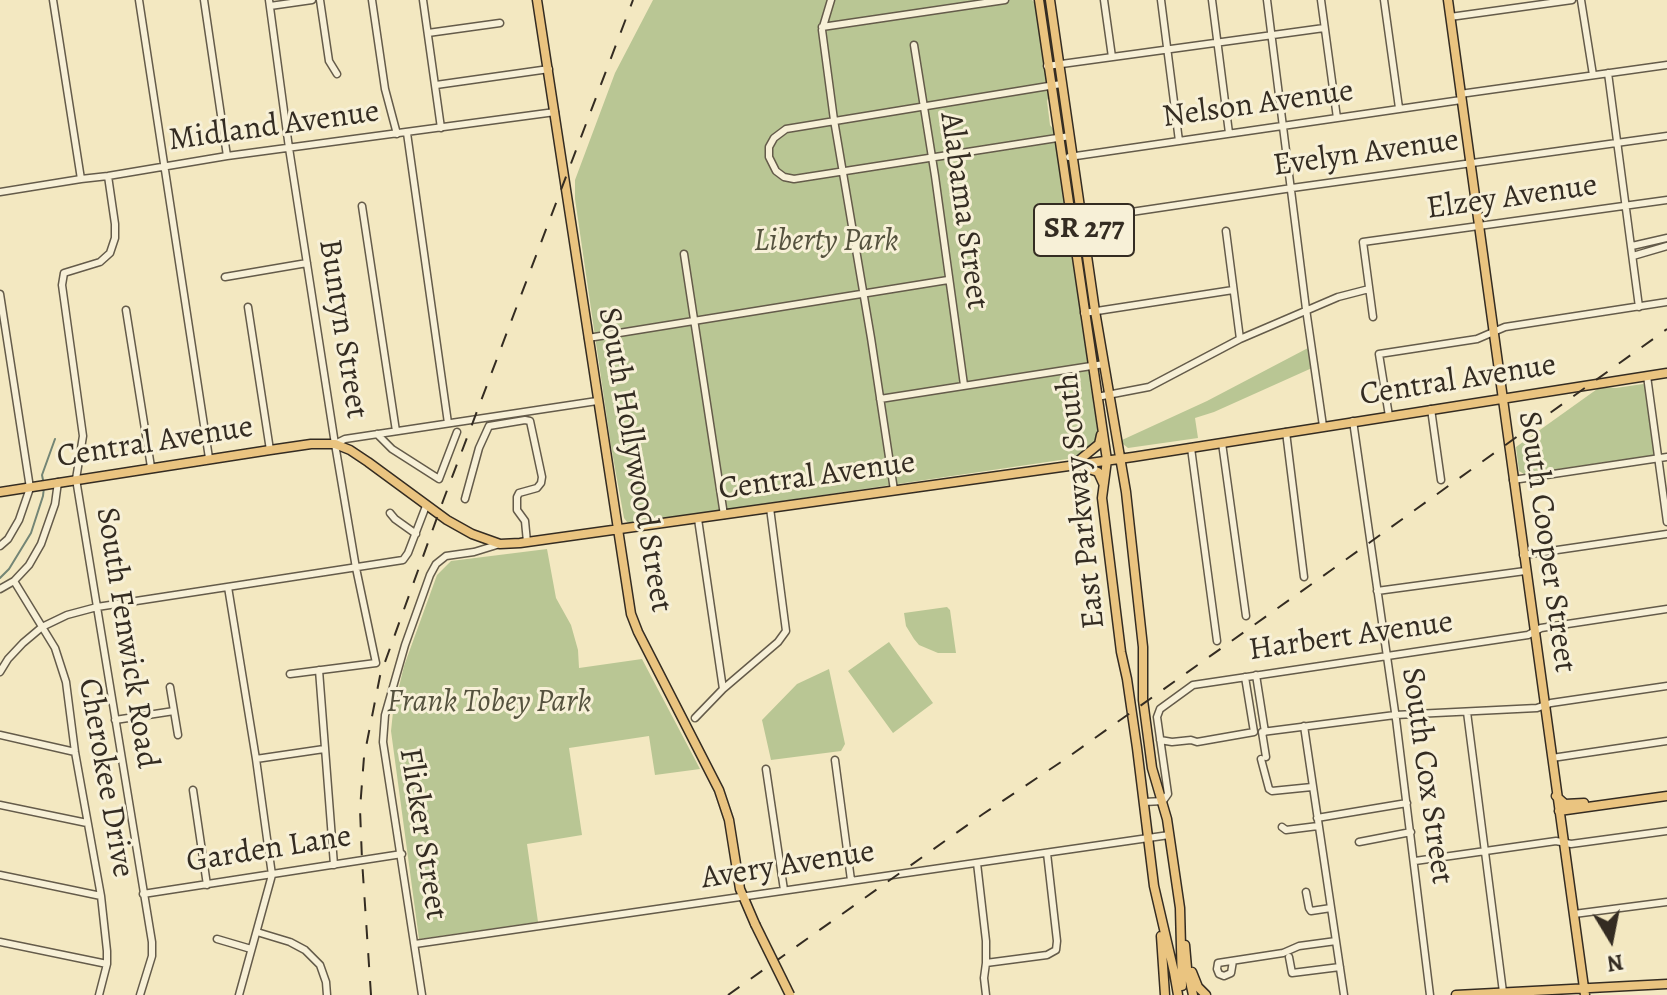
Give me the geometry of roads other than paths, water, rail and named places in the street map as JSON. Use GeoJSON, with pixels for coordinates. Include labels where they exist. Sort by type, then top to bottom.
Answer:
{"type":"FeatureCollection","features":[{"type":"Feature","properties":{"kind":"main road","name":"South Hollywood Street"},"geometry":{"type":"LineString","coordinates":[[537,0],[631,614],[722,797],[732,834],[742,897],[790,995]]}},
{"type":"Feature","properties":{"kind":"main road","name":"East Parkway South"},"geometry":{"type":"LineString","coordinates":[[1039,0],[1107,460],[1102,498],[1147,838],[1180,995]]}},
{"type":"Feature","properties":{"kind":"main road","name":"East Parkway South"},"geometry":{"type":"LineString","coordinates":[[1050,0],[1095,311],[1121,458],[1143,647],[1143,700],[1152,768],[1163,801],[1180,908],[1180,995]]}},
{"type":"Feature","properties":{"kind":"main road","name":"South Cooper Street"},"geometry":{"type":"LineString","coordinates":[[1448,0],[1584,991]]}},
{"type":"Feature","properties":{"kind":"main road","name":"Central Avenue"},"geometry":{"type":"LineString","coordinates":[[0,492],[209,458],[311,444],[335,444],[368,462],[447,520],[472,534],[500,544],[619,530],[1191,448],[1667,373]]}},
{"type":"Feature","properties":{"kind":"main road"},"geometry":{"type":"LineString","coordinates":[[1073,465],[1099,444],[1102,430]]}},
{"type":"Feature","properties":{"kind":"main road"},"geometry":{"type":"LineString","coordinates":[[1073,465],[1098,472],[1104,484]]}},
{"type":"Feature","properties":{"kind":"main road"},"geometry":{"type":"LineString","coordinates":[[1556,796],[1565,804],[1597,803],[1600,806]]}},
{"type":"Feature","properties":{"kind":"main road"},"geometry":{"type":"LineString","coordinates":[[1559,811],[1667,796]]}},
{"type":"Feature","properties":{"kind":"main road"},"geometry":{"type":"LineString","coordinates":[[1180,908],[1194,979],[1206,995]]}},
{"type":"Feature","properties":{"kind":"main road"},"geometry":{"type":"LineString","coordinates":[[1160,911],[1165,995]]}},
{"type":"Feature","properties":{"kind":"main road"},"geometry":{"type":"LineString","coordinates":[[1185,940],[1193,995]]}},
{"type":"Feature","properties":{"kind":"main road"},"geometry":{"type":"LineString","coordinates":[[1159,995],[1164,978]]}},
{"type":"Feature","properties":{"kind":"main road"},"geometry":{"type":"LineString","coordinates":[[1456,995],[1584,991],[1667,984]]}},
{"type":"Feature","properties":{"kind":"street"},"geometry":{"type":"LineString","coordinates":[[53,0],[81,179]]}},
{"type":"Feature","properties":{"kind":"street"},"geometry":{"type":"LineString","coordinates":[[139,0],[209,458]]}},
{"type":"Feature","properties":{"kind":"street"},"geometry":{"type":"LineString","coordinates":[[204,0],[227,156]]}},
{"type":"Feature","properties":{"kind":"street"},"geometry":{"type":"LineString","coordinates":[[269,3],[312,0]]}},
{"type":"Feature","properties":{"kind":"street"},"geometry":{"type":"LineString","coordinates":[[320,0],[329,61],[337,74]]}},
{"type":"Feature","properties":{"kind":"street"},"geometry":{"type":"LineString","coordinates":[[372,0],[385,89],[397,134]]}},
{"type":"Feature","properties":{"kind":"street"},"geometry":{"type":"LineString","coordinates":[[423,0],[441,128]]}},
{"type":"Feature","properties":{"kind":"street"},"geometry":{"type":"LineString","coordinates":[[831,0],[822,27],[834,120],[894,490]]}},
{"type":"Feature","properties":{"kind":"street"},"geometry":{"type":"LineString","coordinates":[[822,27],[1005,0]]}},
{"type":"Feature","properties":{"kind":"street"},"geometry":{"type":"LineString","coordinates":[[1104,0],[1112,57]]}},
{"type":"Feature","properties":{"kind":"street"},"geometry":{"type":"LineString","coordinates":[[1161,0],[1179,141]]}},
{"type":"Feature","properties":{"kind":"street"},"geometry":{"type":"LineString","coordinates":[[1212,0],[1229,133]]}},
{"type":"Feature","properties":{"kind":"street"},"geometry":{"type":"LineString","coordinates":[[1267,0],[1323,426]]}},
{"type":"Feature","properties":{"kind":"street"},"geometry":{"type":"LineString","coordinates":[[1321,0],[1337,118]]}},
{"type":"Feature","properties":{"kind":"street"},"geometry":{"type":"LineString","coordinates":[[1384,0],[1399,108]]}},
{"type":"Feature","properties":{"kind":"street"},"geometry":{"type":"LineString","coordinates":[[1450,17],[1572,0]]}},
{"type":"Feature","properties":{"kind":"street"},"geometry":{"type":"LineString","coordinates":[[1581,0],[1593,75]]}},
{"type":"Feature","properties":{"kind":"street","name":"Buntyn Street"},"geometry":{"type":"LineString","coordinates":[[269,3],[335,444],[376,663],[319,670]]}},
{"type":"Feature","properties":{"kind":"street"},"geometry":{"type":"LineString","coordinates":[[428,33],[500,23]]}},
{"type":"Feature","properties":{"kind":"street"},"geometry":{"type":"LineString","coordinates":[[1047,66],[1324,28]]}},
{"type":"Feature","properties":{"kind":"street","name":"Alabama Street"},"geometry":{"type":"LineString","coordinates":[[914,45],[964,385]]}},
{"type":"Feature","properties":{"kind":"street","name":"Nelson Avenue"},"geometry":{"type":"LineString","coordinates":[[1061,158],[1667,65]]}},
{"type":"Feature","properties":{"kind":"street"},"geometry":{"type":"LineString","coordinates":[[436,85],[549,69]]}},
{"type":"Feature","properties":{"kind":"street"},"geometry":{"type":"LineString","coordinates":[[1608,73],[1639,307]]}},
{"type":"Feature","properties":{"kind":"street"},"geometry":{"type":"LineString","coordinates":[[1061,84],[791,128],[781,131],[774,138],[769,147],[769,157],[772,167],[780,175],[799,179],[1070,136]]}},
{"type":"Feature","properties":{"kind":"street","name":"Midland Avenue"},"geometry":{"type":"LineString","coordinates":[[0,192],[227,156],[555,112]]}},
{"type":"Feature","properties":{"kind":"street"},"geometry":{"type":"LineString","coordinates":[[407,133],[448,423]]}},
{"type":"Feature","properties":{"kind":"street","name":"Evelyn Avenue"},"geometry":{"type":"LineString","coordinates":[[1071,221],[1667,136]]}},
{"type":"Feature","properties":{"kind":"street","name":"South Fenwick Road"},"geometry":{"type":"LineString","coordinates":[[108,176],[115,224],[110,253],[100,262],[64,273],[62,285],[83,436],[76,479],[152,942],[152,956],[140,995]]}},
{"type":"Feature","properties":{"kind":"street","name":"Elzey Avenue"},"geometry":{"type":"LineString","coordinates":[[1369,289],[1363,242],[1667,200]]}},
{"type":"Feature","properties":{"kind":"street"},"geometry":{"type":"LineString","coordinates":[[362,206],[396,431]]}},
{"type":"Feature","properties":{"kind":"street"},"geometry":{"type":"LineString","coordinates":[[1226,231],[1240,339]]}},
{"type":"Feature","properties":{"kind":"street"},"geometry":{"type":"LineString","coordinates":[[1632,246],[1667,238]]}},
{"type":"Feature","properties":{"kind":"street"},"geometry":{"type":"LineString","coordinates":[[1633,256],[1667,246]]}},
{"type":"Feature","properties":{"kind":"street"},"geometry":{"type":"LineString","coordinates":[[684,254],[724,515]]}},
{"type":"Feature","properties":{"kind":"street"},"geometry":{"type":"LineString","coordinates":[[225,277],[307,263]]}},
{"type":"Feature","properties":{"kind":"street"},"geometry":{"type":"LineString","coordinates":[[588,338],[948,280]]}},
{"type":"Feature","properties":{"kind":"street"},"geometry":{"type":"LineString","coordinates":[[1097,397],[1149,387],[1240,339],[1338,297],[1369,289],[1373,317]]}},
{"type":"Feature","properties":{"kind":"street"},"geometry":{"type":"LineString","coordinates":[[1084,313],[1233,290]]}},
{"type":"Feature","properties":{"kind":"street"},"geometry":{"type":"LineString","coordinates":[[0,294],[30,488],[19,520],[0,546]]}},
{"type":"Feature","properties":{"kind":"street"},"geometry":{"type":"LineString","coordinates":[[1389,416],[1379,354],[1477,339],[1505,327],[1667,302]]}},
{"type":"Feature","properties":{"kind":"street"},"geometry":{"type":"LineString","coordinates":[[248,307],[270,450]]}},
{"type":"Feature","properties":{"kind":"street"},"geometry":{"type":"LineString","coordinates":[[126,310],[151,467]]}},
{"type":"Feature","properties":{"kind":"street"},"geometry":{"type":"LineString","coordinates":[[0,354],[9,353]]}},
{"type":"Feature","properties":{"kind":"street"},"geometry":{"type":"LineString","coordinates":[[880,399],[1104,364]]}},
{"type":"Feature","properties":{"kind":"street"},"geometry":{"type":"LineString","coordinates":[[1647,376],[1667,522]]}},
{"type":"Feature","properties":{"kind":"street"},"geometry":{"type":"LineString","coordinates":[[335,444],[345,439],[597,401]]}},
{"type":"Feature","properties":{"kind":"street"},"geometry":{"type":"LineString","coordinates":[[1431,409],[1441,480]]}},
{"type":"Feature","properties":{"kind":"street"},"geometry":{"type":"LineString","coordinates":[[465,499],[479,448],[489,426],[530,421],[542,477],[537,488],[519,493],[517,497],[517,510],[525,521],[527,542]]}},
{"type":"Feature","properties":{"kind":"street","name":"South Cox Street"},"geometry":{"type":"LineString","coordinates":[[1353,421],[1415,861],[1430,995]]}},
{"type":"Feature","properties":{"kind":"street"},"geometry":{"type":"LineString","coordinates":[[377,434],[392,449],[439,479],[457,432]]}},
{"type":"Feature","properties":{"kind":"street"},"geometry":{"type":"LineString","coordinates":[[1286,432],[1304,577]]}},
{"type":"Feature","properties":{"kind":"street"},"geometry":{"type":"LineString","coordinates":[[1222,443],[1246,616]]}},
{"type":"Feature","properties":{"kind":"street"},"geometry":{"type":"LineString","coordinates":[[1191,448],[1217,641]]}},
{"type":"Feature","properties":{"kind":"street"},"geometry":{"type":"LineString","coordinates":[[1513,480],[1667,457]]}},
{"type":"Feature","properties":{"kind":"street"},"geometry":{"type":"LineString","coordinates":[[0,589],[14,581],[29,565],[41,544],[55,504],[58,482]]}},
{"type":"Feature","properties":{"kind":"street"},"geometry":{"type":"LineString","coordinates":[[0,672],[15,651],[42,627],[67,615],[97,607],[403,559],[426,506]]}},
{"type":"Feature","properties":{"kind":"street"},"geometry":{"type":"LineString","coordinates":[[695,718],[723,689],[778,642],[786,631],[770,508]]}},
{"type":"Feature","properties":{"kind":"street"},"geometry":{"type":"LineString","coordinates":[[390,513],[416,534]]}},
{"type":"Feature","properties":{"kind":"street"},"geometry":{"type":"LineString","coordinates":[[698,519],[723,689]]}},
{"type":"Feature","properties":{"kind":"street"},"geometry":{"type":"LineString","coordinates":[[1523,555],[1667,534]]}},
{"type":"Feature","properties":{"kind":"street","name":"Flicker Street"},"geometry":{"type":"LineString","coordinates":[[422,995],[383,742],[385,715],[405,645],[436,564],[446,556],[500,544]]}},
{"type":"Feature","properties":{"kind":"street"},"geometry":{"type":"LineString","coordinates":[[1377,591],[1525,571]]}},
{"type":"Feature","properties":{"kind":"street","name":"Cherokee Drive"},"geometry":{"type":"LineString","coordinates":[[14,581],[55,648],[66,682],[75,752],[101,896],[107,964],[99,995]]}},
{"type":"Feature","properties":{"kind":"street"},"geometry":{"type":"LineString","coordinates":[[228,587],[272,875],[239,995]]}},
{"type":"Feature","properties":{"kind":"street","name":"Harbert Avenue"},"geometry":{"type":"LineString","coordinates":[[1163,801],[1168,794],[1157,717],[1160,709],[1193,685],[1528,635],[1541,628],[1667,609]]}},
{"type":"Feature","properties":{"kind":"street"},"geometry":{"type":"LineString","coordinates":[[290,674],[319,670],[334,865]]}},
{"type":"Feature","properties":{"kind":"street"},"geometry":{"type":"LineString","coordinates":[[1256,675],[1260,732],[1269,789],[1312,787]]}},
{"type":"Feature","properties":{"kind":"street"},"geometry":{"type":"LineString","coordinates":[[1245,677],[1260,732]]}},
{"type":"Feature","properties":{"kind":"street"},"geometry":{"type":"LineString","coordinates":[[1160,740],[1197,742],[1395,715],[1537,708],[1551,703],[1667,686]]}},
{"type":"Feature","properties":{"kind":"street"},"geometry":{"type":"LineString","coordinates":[[170,687],[178,735]]}},
{"type":"Feature","properties":{"kind":"street"},"geometry":{"type":"LineString","coordinates":[[115,720],[174,711]]}},
{"type":"Feature","properties":{"kind":"street"},"geometry":{"type":"LineString","coordinates":[[1467,712],[1503,992]]}},
{"type":"Feature","properties":{"kind":"street"},"geometry":{"type":"LineString","coordinates":[[1304,726],[1344,995]]}},
{"type":"Feature","properties":{"kind":"street"},"geometry":{"type":"LineString","coordinates":[[0,735],[75,752]]}},
{"type":"Feature","properties":{"kind":"street"},"geometry":{"type":"LineString","coordinates":[[1551,758],[1667,741]]}},
{"type":"Feature","properties":{"kind":"street"},"geometry":{"type":"LineString","coordinates":[[256,759],[324,749]]}},
{"type":"Feature","properties":{"kind":"street"},"geometry":{"type":"LineString","coordinates":[[835,760],[851,880]]}},
{"type":"Feature","properties":{"kind":"street"},"geometry":{"type":"LineString","coordinates":[[766,769],[784,890]]}},
{"type":"Feature","properties":{"kind":"street"},"geometry":{"type":"LineString","coordinates":[[193,790],[207,885]]}},
{"type":"Feature","properties":{"kind":"street"},"geometry":{"type":"LineString","coordinates":[[1144,802],[1163,801]]}},
{"type":"Feature","properties":{"kind":"street"},"geometry":{"type":"LineString","coordinates":[[1282,827],[1286,830],[1407,803]]}},
{"type":"Feature","properties":{"kind":"street"},"geometry":{"type":"LineString","coordinates":[[0,805],[87,823]]}},
{"type":"Feature","properties":{"kind":"street"},"geometry":{"type":"LineString","coordinates":[[1415,861],[1556,841],[1571,844],[1667,831]]}},
{"type":"Feature","properties":{"kind":"street"},"geometry":{"type":"LineString","coordinates":[[1359,842],[1411,832]]}},
{"type":"Feature","properties":{"kind":"street","name":"Avery Avenue"},"geometry":{"type":"LineString","coordinates":[[415,944],[1169,835]]}},
{"type":"Feature","properties":{"kind":"street"},"geometry":{"type":"LineString","coordinates":[[986,963],[1047,955],[1056,950],[1047,853]]}},
{"type":"Feature","properties":{"kind":"street","name":"Garden Lane"},"geometry":{"type":"LineString","coordinates":[[143,894],[402,854]]}},
{"type":"Feature","properties":{"kind":"street"},"geometry":{"type":"LineString","coordinates":[[977,863],[986,941],[986,995]]}},
{"type":"Feature","properties":{"kind":"street"},"geometry":{"type":"LineString","coordinates":[[0,875],[101,896]]}},
{"type":"Feature","properties":{"kind":"street"},"geometry":{"type":"LineString","coordinates":[[1306,892],[1309,910],[1331,908]]}},
{"type":"Feature","properties":{"kind":"street"},"geometry":{"type":"LineString","coordinates":[[1574,914],[1667,902]]}},
{"type":"Feature","properties":{"kind":"street"},"geometry":{"type":"LineString","coordinates":[[257,932],[305,950],[320,965],[327,995]]}},
{"type":"Feature","properties":{"kind":"street"},"geometry":{"type":"LineString","coordinates":[[217,939],[251,949]]}},
{"type":"Feature","properties":{"kind":"street"},"geometry":{"type":"LineString","coordinates":[[1233,961],[1336,941]]}},
{"type":"Feature","properties":{"kind":"street"},"geometry":{"type":"LineString","coordinates":[[0,942],[107,964]]}},
{"type":"Feature","properties":{"kind":"street"},"geometry":{"type":"LineString","coordinates":[[1289,957],[1292,973],[1340,967]]}},
{"type":"Feature","properties":{"kind":"waterway"},"geometry":{"type":"LineString","coordinates":[[43,480],[55,439]]}},
{"type":"Feature","properties":{"kind":"waterway"},"geometry":{"type":"LineString","coordinates":[[0,578],[31,533],[44,487]]}},
{"type":"Feature","properties":{"kind":"railway"},"geometry":{"type":"LineString","coordinates":[[371,995],[360,809],[364,757],[380,676],[633,0]]}},
{"type":"Feature","properties":{"kind":"railway"},"geometry":{"type":"LineString","coordinates":[[728,995],[1064,760],[1667,329]]}},
{"type":"Feature","properties":{"kind":"park label","name":"Liberty Park"},"geometry":{"type":"Point","coordinates":[826,242]}},
{"type":"Feature","properties":{"kind":"park label","name":"Frank Tobey Park"},"geometry":{"type":"Point","coordinates":[489,703]}}]}
